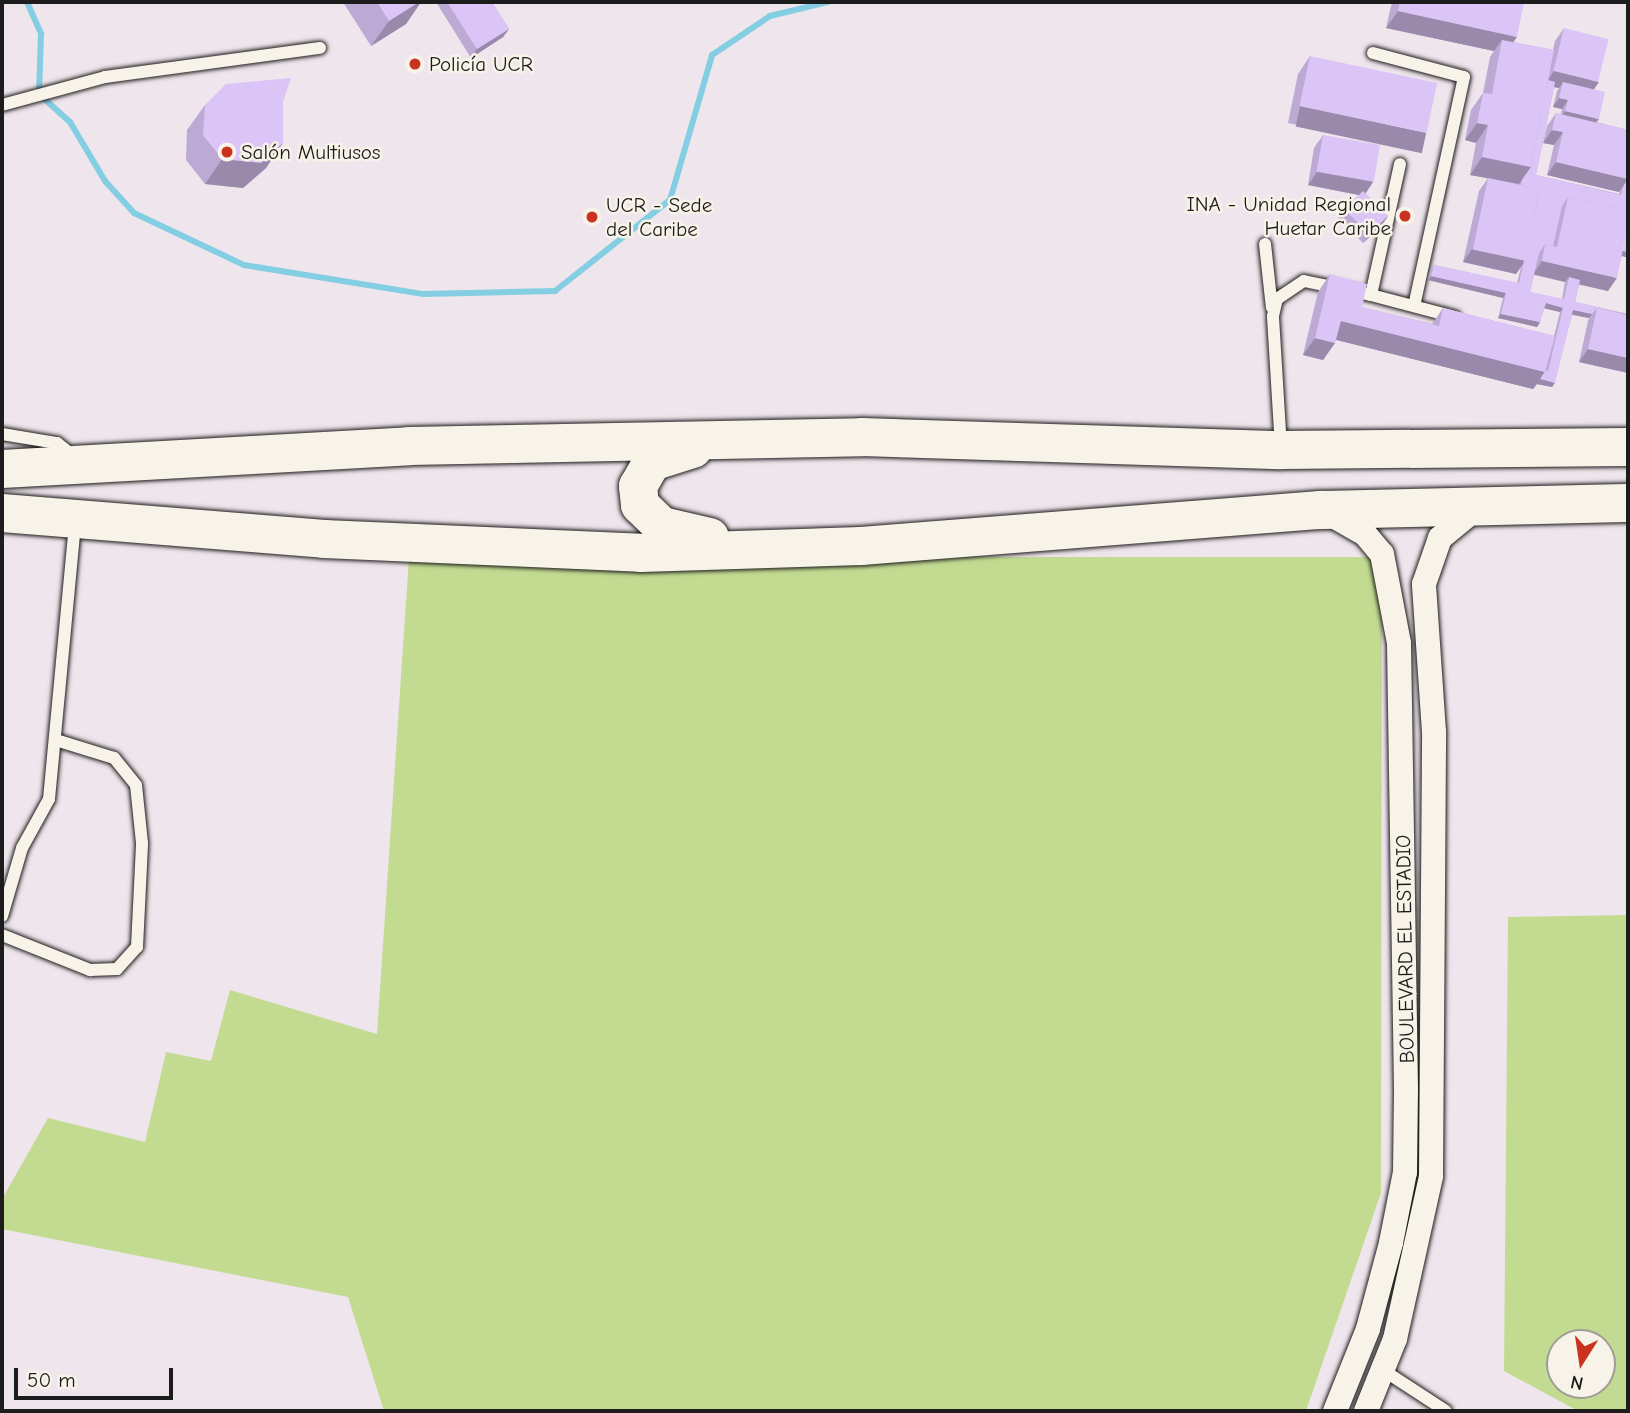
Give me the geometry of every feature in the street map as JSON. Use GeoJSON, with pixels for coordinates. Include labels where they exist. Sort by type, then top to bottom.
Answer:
{"type":"FeatureCollection","features":[{"type":"Feature","properties":{"kind":"highway"},"geometry":{"type":"LineString","coordinates":[[861,546],[681,533],[647,517],[638,486],[652,462],[666,454],[862,437]]}},
{"type":"Feature","properties":{"kind":"highway"},"geometry":{"type":"LineString","coordinates":[[2,469],[89,468],[408,446],[862,437],[1281,450],[1628,447]]}},
{"type":"Feature","properties":{"kind":"highway"},"geometry":{"type":"LineString","coordinates":[[2,513],[503,549],[641,553],[861,546],[1321,510],[1628,503]]}},
{"type":"Feature","properties":{"kind":"street","name":"BOULEVARD EL ESTADIO"},"geometry":{"type":"LineString","coordinates":[[1366,1411],[1383,1370],[1431,1176],[1434,732],[1424,584],[1440,538],[1479,506]]}},
{"type":"Feature","properties":{"kind":"street","name":"BOULEVARD EL ESTADIO"},"geometry":{"type":"LineString","coordinates":[[1321,510],[1365,534],[1382,554],[1399,643],[1402,737],[1405,1172],[1368,1329],[1335,1411]]}},
{"type":"Feature","properties":{"kind":"lane"},"geometry":{"type":"LineString","coordinates":[[2,105],[105,77],[320,48]]}},
{"type":"Feature","properties":{"kind":"lane"},"geometry":{"type":"LineString","coordinates":[[1373,53],[1464,77],[1414,306]]}},
{"type":"Feature","properties":{"kind":"lane"},"geometry":{"type":"LineString","coordinates":[[1371,295],[1400,164]]}},
{"type":"Feature","properties":{"kind":"lane"},"geometry":{"type":"LineString","coordinates":[[1265,244],[1273,316],[1281,450]]}},
{"type":"Feature","properties":{"kind":"lane"},"geometry":{"type":"LineString","coordinates":[[1273,316],[1278,299],[1304,281],[1371,295],[1476,323]]}},
{"type":"Feature","properties":{"kind":"lane"},"geometry":{"type":"LineString","coordinates":[[2,434],[57,443],[89,468]]}},
{"type":"Feature","properties":{"kind":"lane"},"geometry":{"type":"LineString","coordinates":[[2,916],[22,848],[49,799],[75,518]]}},
{"type":"Feature","properties":{"kind":"lane"},"geometry":{"type":"LineString","coordinates":[[2,935],[90,970],[117,969],[136,947],[142,843],[136,785],[114,758],[56,740]]}},
{"type":"Feature","properties":{"kind":"lane"},"geometry":{"type":"LineString","coordinates":[[1383,1370],[1446,1411]]}},
{"type":"Feature","properties":{"kind":"green space"},"geometry":{"type":"Polygon","coordinates":[[[409,557],[1382,557],[1381,1193],[1306,1411],[384,1411],[348,1297],[2,1229],[2,1199],[48,1118],[145,1142],[166,1052],[211,1061],[230,990],[377,1034],[409,557]]]}},
{"type":"Feature","properties":{"kind":"green space"},"geometry":{"type":"Polygon","coordinates":[[[1628,915],[1628,1411],[1578,1411],[1556,1399],[1616,1399],[1616,1329],[1546,1329],[1546,1394],[1504,1371],[1508,917],[1628,915]]]}},
{"type":"Feature","properties":{"kind":"building"},"geometry":{"type":"Polygon","coordinates":[[[377,2],[419,2],[389,21],[377,2]]]}},
{"type":"Feature","properties":{"kind":"building"},"geometry":{"type":"Polygon","coordinates":[[[447,2],[492,2],[509,29],[477,49],[447,2]]]}},
{"type":"Feature","properties":{"kind":"building"},"geometry":{"type":"Polygon","coordinates":[[[1400,2],[1524,2],[1517,37],[1398,11],[1400,2]]]}},
{"type":"Feature","properties":{"kind":"building"},"geometry":{"type":"Polygon","coordinates":[[[1564,28],[1609,39],[1598,82],[1553,71],[1564,28]]]}},
{"type":"Feature","properties":{"kind":"building"},"geometry":{"type":"Polygon","coordinates":[[[1502,40],[1554,50],[1531,167],[1482,157],[1488,125],[1477,123],[1483,93],[1492,94],[1502,40]]]}},
{"type":"Feature","properties":{"kind":"building"},"geometry":{"type":"Polygon","coordinates":[[[1310,56],[1437,83],[1427,133],[1299,106],[1310,56]]]}},
{"type":"Feature","properties":{"kind":"building"},"geometry":{"type":"Polygon","coordinates":[[[291,78],[283,102],[283,143],[261,163],[222,159],[203,135],[205,105],[226,84],[291,78]]]}},
{"type":"Feature","properties":{"kind":"building"},"geometry":{"type":"Polygon","coordinates":[[[1548,80],[1555,82],[1536,175],[1621,195],[1628,179],[1628,210],[1568,197],[1562,206],[1553,246],[1545,244],[1539,253],[1530,292],[1564,299],[1569,277],[1580,280],[1575,302],[1628,314],[1597,308],[1592,314],[1573,310],[1555,383],[1540,379],[1546,370],[1548,371],[1563,308],[1546,303],[1540,322],[1501,314],[1506,293],[1431,276],[1434,265],[1519,283],[1540,189],[1521,185],[1531,167],[1548,80]]]}},
{"type":"Feature","properties":{"kind":"building"},"geometry":{"type":"Polygon","coordinates":[[[1563,82],[1605,92],[1599,119],[1565,111],[1568,100],[1559,98],[1563,82]]]}},
{"type":"Feature","properties":{"kind":"building"},"geometry":{"type":"Polygon","coordinates":[[[1556,113],[1628,130],[1628,179],[1556,162],[1563,132],[1552,130],[1556,113]]]}},
{"type":"Feature","properties":{"kind":"building"},"geometry":{"type":"Polygon","coordinates":[[[1323,135],[1380,145],[1374,182],[1317,171],[1323,135]]]}},
{"type":"Feature","properties":{"kind":"building"},"geometry":{"type":"Polygon","coordinates":[[[1488,178],[1540,189],[1525,260],[1473,249],[1488,178]]]}},
{"type":"Feature","properties":{"kind":"building"},"geometry":{"type":"Polygon","coordinates":[[[1363,191],[1388,216],[1369,234],[1345,209],[1363,191]]]}},
{"type":"Feature","properties":{"kind":"building"},"geometry":{"type":"Polygon","coordinates":[[[1568,197],[1628,210],[1628,225],[1617,278],[1542,261],[1545,244],[1557,247],[1568,197]]]}},
{"type":"Feature","properties":{"kind":"building"},"geometry":{"type":"Polygon","coordinates":[[[1628,225],[1628,252],[1623,251],[1628,225]]]}},
{"type":"Feature","properties":{"kind":"building"},"geometry":{"type":"Polygon","coordinates":[[[1330,274],[1367,284],[1362,307],[1439,326],[1443,308],[1555,336],[1545,372],[1341,321],[1335,343],[1315,338],[1330,274]]]}},
{"type":"Feature","properties":{"kind":"building"},"geometry":{"type":"Polygon","coordinates":[[[1597,308],[1628,315],[1628,358],[1588,349],[1597,308]]]}},
{"type":"Feature","properties":{"kind":"waterway"},"geometry":{"type":"LineString","coordinates":[[27,2],[41,34],[39,94],[70,122],[105,181],[134,213],[244,265],[424,294],[555,291],[670,200],[712,55],[770,16],[828,2]]}},
{"type":"Feature","properties":{"kind":"place","name":"Policía UCR"},"geometry":{"type":"Point","coordinates":[415,64]}},
{"type":"Feature","properties":{"kind":"place","name":"Salón Multiusos"},"geometry":{"type":"Point","coordinates":[227,152]}},
{"type":"Feature","properties":{"kind":"place","name":"INA - Unidad Regional Huetar Caribe"},"geometry":{"type":"Point","coordinates":[1405,216]}},
{"type":"Feature","properties":{"kind":"place","name":"UCR - Sede del Caribe"},"geometry":{"type":"Point","coordinates":[592,217]}}]}
